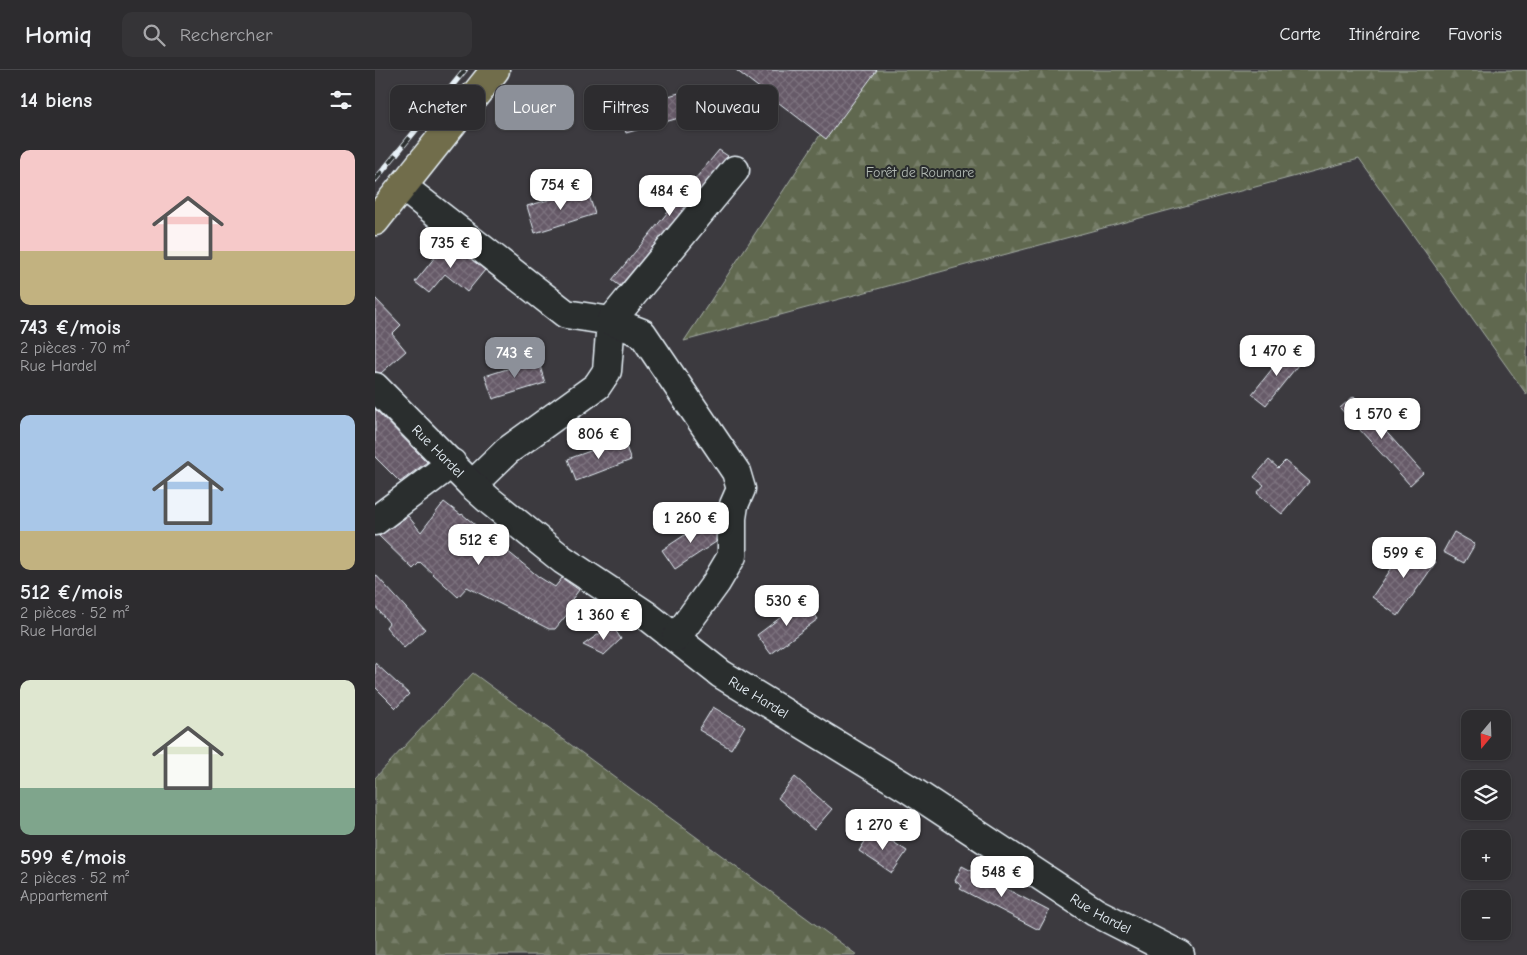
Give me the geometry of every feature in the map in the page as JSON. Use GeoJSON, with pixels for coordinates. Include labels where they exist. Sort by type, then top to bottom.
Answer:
{"type":"FeatureCollection","features":[{"type":"Feature","properties":{"kind":"main road"},"geometry":{"type":"LineString","coordinates":[[375,221],[495,70]]}},
{"type":"Feature","properties":{"kind":"street"},"geometry":{"type":"LineString","coordinates":[[472,486],[507,451],[597,386],[607,371],[611,321],[735,170]]}},
{"type":"Feature","properties":{"kind":"street"},"geometry":{"type":"LineString","coordinates":[[403,187],[566,314],[611,321],[642,333],[736,472],[741,489],[734,505],[732,518],[732,556],[716,583],[676,638]]}},
{"type":"Feature","properties":{"kind":"street","name":"Rue Hardel"},"geometry":{"type":"LineString","coordinates":[[375,387],[452,463],[472,486],[563,560],[646,615],[721,674],[909,789],[1095,912],[1180,955]]}},
{"type":"Feature","properties":{"kind":"street"},"geometry":{"type":"LineString","coordinates":[[375,521],[452,463]]}},
{"type":"Feature","properties":{"kind":"green space","name":"Forêt de Roumare"},"geometry":{"type":"Polygon","coordinates":[[[863,70],[1527,70],[1527,395],[1359,159],[684,341],[863,70]]]}},
{"type":"Feature","properties":{"kind":"green space"},"geometry":{"type":"Polygon","coordinates":[[[473,673],[857,955],[375,955],[375,778],[473,673]]]}},
{"type":"Feature","properties":{"kind":"building"},"geometry":{"type":"Polygon","coordinates":[[[736,70],[877,70],[826,139],[778,102],[778,85],[756,85],[736,70]]]}},
{"type":"Feature","properties":{"kind":"building"},"geometry":{"type":"Polygon","coordinates":[[[677,94],[677,119],[667,121],[667,96],[677,94]]]}},
{"type":"Feature","properties":{"kind":"building"},"geometry":{"type":"Polygon","coordinates":[[[625,130],[637,130],[626,133],[625,130]]]}},
{"type":"Feature","properties":{"kind":"building"},"geometry":{"type":"Polygon","coordinates":[[[719,150],[728,156],[620,286],[612,280],[719,150]]]}},
{"type":"Feature","properties":{"kind":"building"},"geometry":{"type":"Polygon","coordinates":[[[587,189],[595,214],[535,233],[527,206],[587,189]]]}},
{"type":"Feature","properties":{"kind":"building"},"geometry":{"type":"Polygon","coordinates":[[[448,241],[485,270],[467,292],[445,274],[429,293],[415,282],[448,241]]]}},
{"type":"Feature","properties":{"kind":"building"},"geometry":{"type":"Polygon","coordinates":[[[375,298],[401,325],[392,334],[406,351],[381,373],[375,372],[375,298]]]}},
{"type":"Feature","properties":{"kind":"building"},"geometry":{"type":"Polygon","coordinates":[[[1288,349],[1302,360],[1266,405],[1252,394],[1288,349]]]}},
{"type":"Feature","properties":{"kind":"building"},"geometry":{"type":"Polygon","coordinates":[[[538,359],[545,383],[493,399],[485,376],[538,359]]]}},
{"type":"Feature","properties":{"kind":"building"},"geometry":{"type":"Polygon","coordinates":[[[1354,396],[1423,473],[1410,485],[1340,408],[1354,396]]]}},
{"type":"Feature","properties":{"kind":"building"},"geometry":{"type":"Polygon","coordinates":[[[375,409],[427,462],[400,482],[375,457],[375,409]]]}},
{"type":"Feature","properties":{"kind":"building"},"geometry":{"type":"Polygon","coordinates":[[[623,439],[631,460],[576,481],[568,459],[623,439]]]}},
{"type":"Feature","properties":{"kind":"building"},"geometry":{"type":"Polygon","coordinates":[[[1269,460],[1278,468],[1285,461],[1309,482],[1282,514],[1257,493],[1264,485],[1254,477],[1269,460]]]}},
{"type":"Feature","properties":{"kind":"building"},"geometry":{"type":"Polygon","coordinates":[[[444,502],[462,514],[539,577],[555,587],[562,578],[579,590],[569,603],[574,606],[555,629],[549,629],[467,587],[458,597],[420,562],[413,569],[379,536],[408,516],[421,532],[444,502]]]}},
{"type":"Feature","properties":{"kind":"building"},"geometry":{"type":"Polygon","coordinates":[[[709,519],[716,530],[716,542],[675,569],[662,550],[709,519]]]}},
{"type":"Feature","properties":{"kind":"building"},"geometry":{"type":"Polygon","coordinates":[[[1454,532],[1475,544],[1464,563],[1443,552],[1454,532]]]}},
{"type":"Feature","properties":{"kind":"building"},"geometry":{"type":"Polygon","coordinates":[[[1409,543],[1436,562],[1398,616],[1372,597],[1409,543]]]}},
{"type":"Feature","properties":{"kind":"building"},"geometry":{"type":"Polygon","coordinates":[[[375,574],[425,629],[404,648],[386,627],[389,623],[375,606],[375,574]]]}},
{"type":"Feature","properties":{"kind":"building"},"geometry":{"type":"Polygon","coordinates":[[[804,600],[818,619],[771,654],[757,635],[804,600]]]}},
{"type":"Feature","properties":{"kind":"building"},"geometry":{"type":"Polygon","coordinates":[[[612,625],[621,639],[604,655],[583,645],[612,625]]]}},
{"type":"Feature","properties":{"kind":"building"},"geometry":{"type":"Polygon","coordinates":[[[375,663],[409,694],[396,708],[375,687],[375,663]]]}},
{"type":"Feature","properties":{"kind":"building"},"geometry":{"type":"Polygon","coordinates":[[[713,707],[745,726],[731,749],[699,730],[713,707]]]}},
{"type":"Feature","properties":{"kind":"building"},"geometry":{"type":"Polygon","coordinates":[[[795,777],[832,809],[814,830],[778,798],[795,777]]]}},
{"type":"Feature","properties":{"kind":"building"},"geometry":{"type":"Polygon","coordinates":[[[873,829],[907,851],[892,873],[859,851],[873,829]]]}},
{"type":"Feature","properties":{"kind":"building"},"geometry":{"type":"Polygon","coordinates":[[[962,866],[1049,911],[1039,930],[960,889],[962,886],[955,881],[962,866]]]}},
{"type":"Feature","properties":{"kind":"railway"},"geometry":{"type":"LineString","coordinates":[[375,180],[465,70]]}}]}
